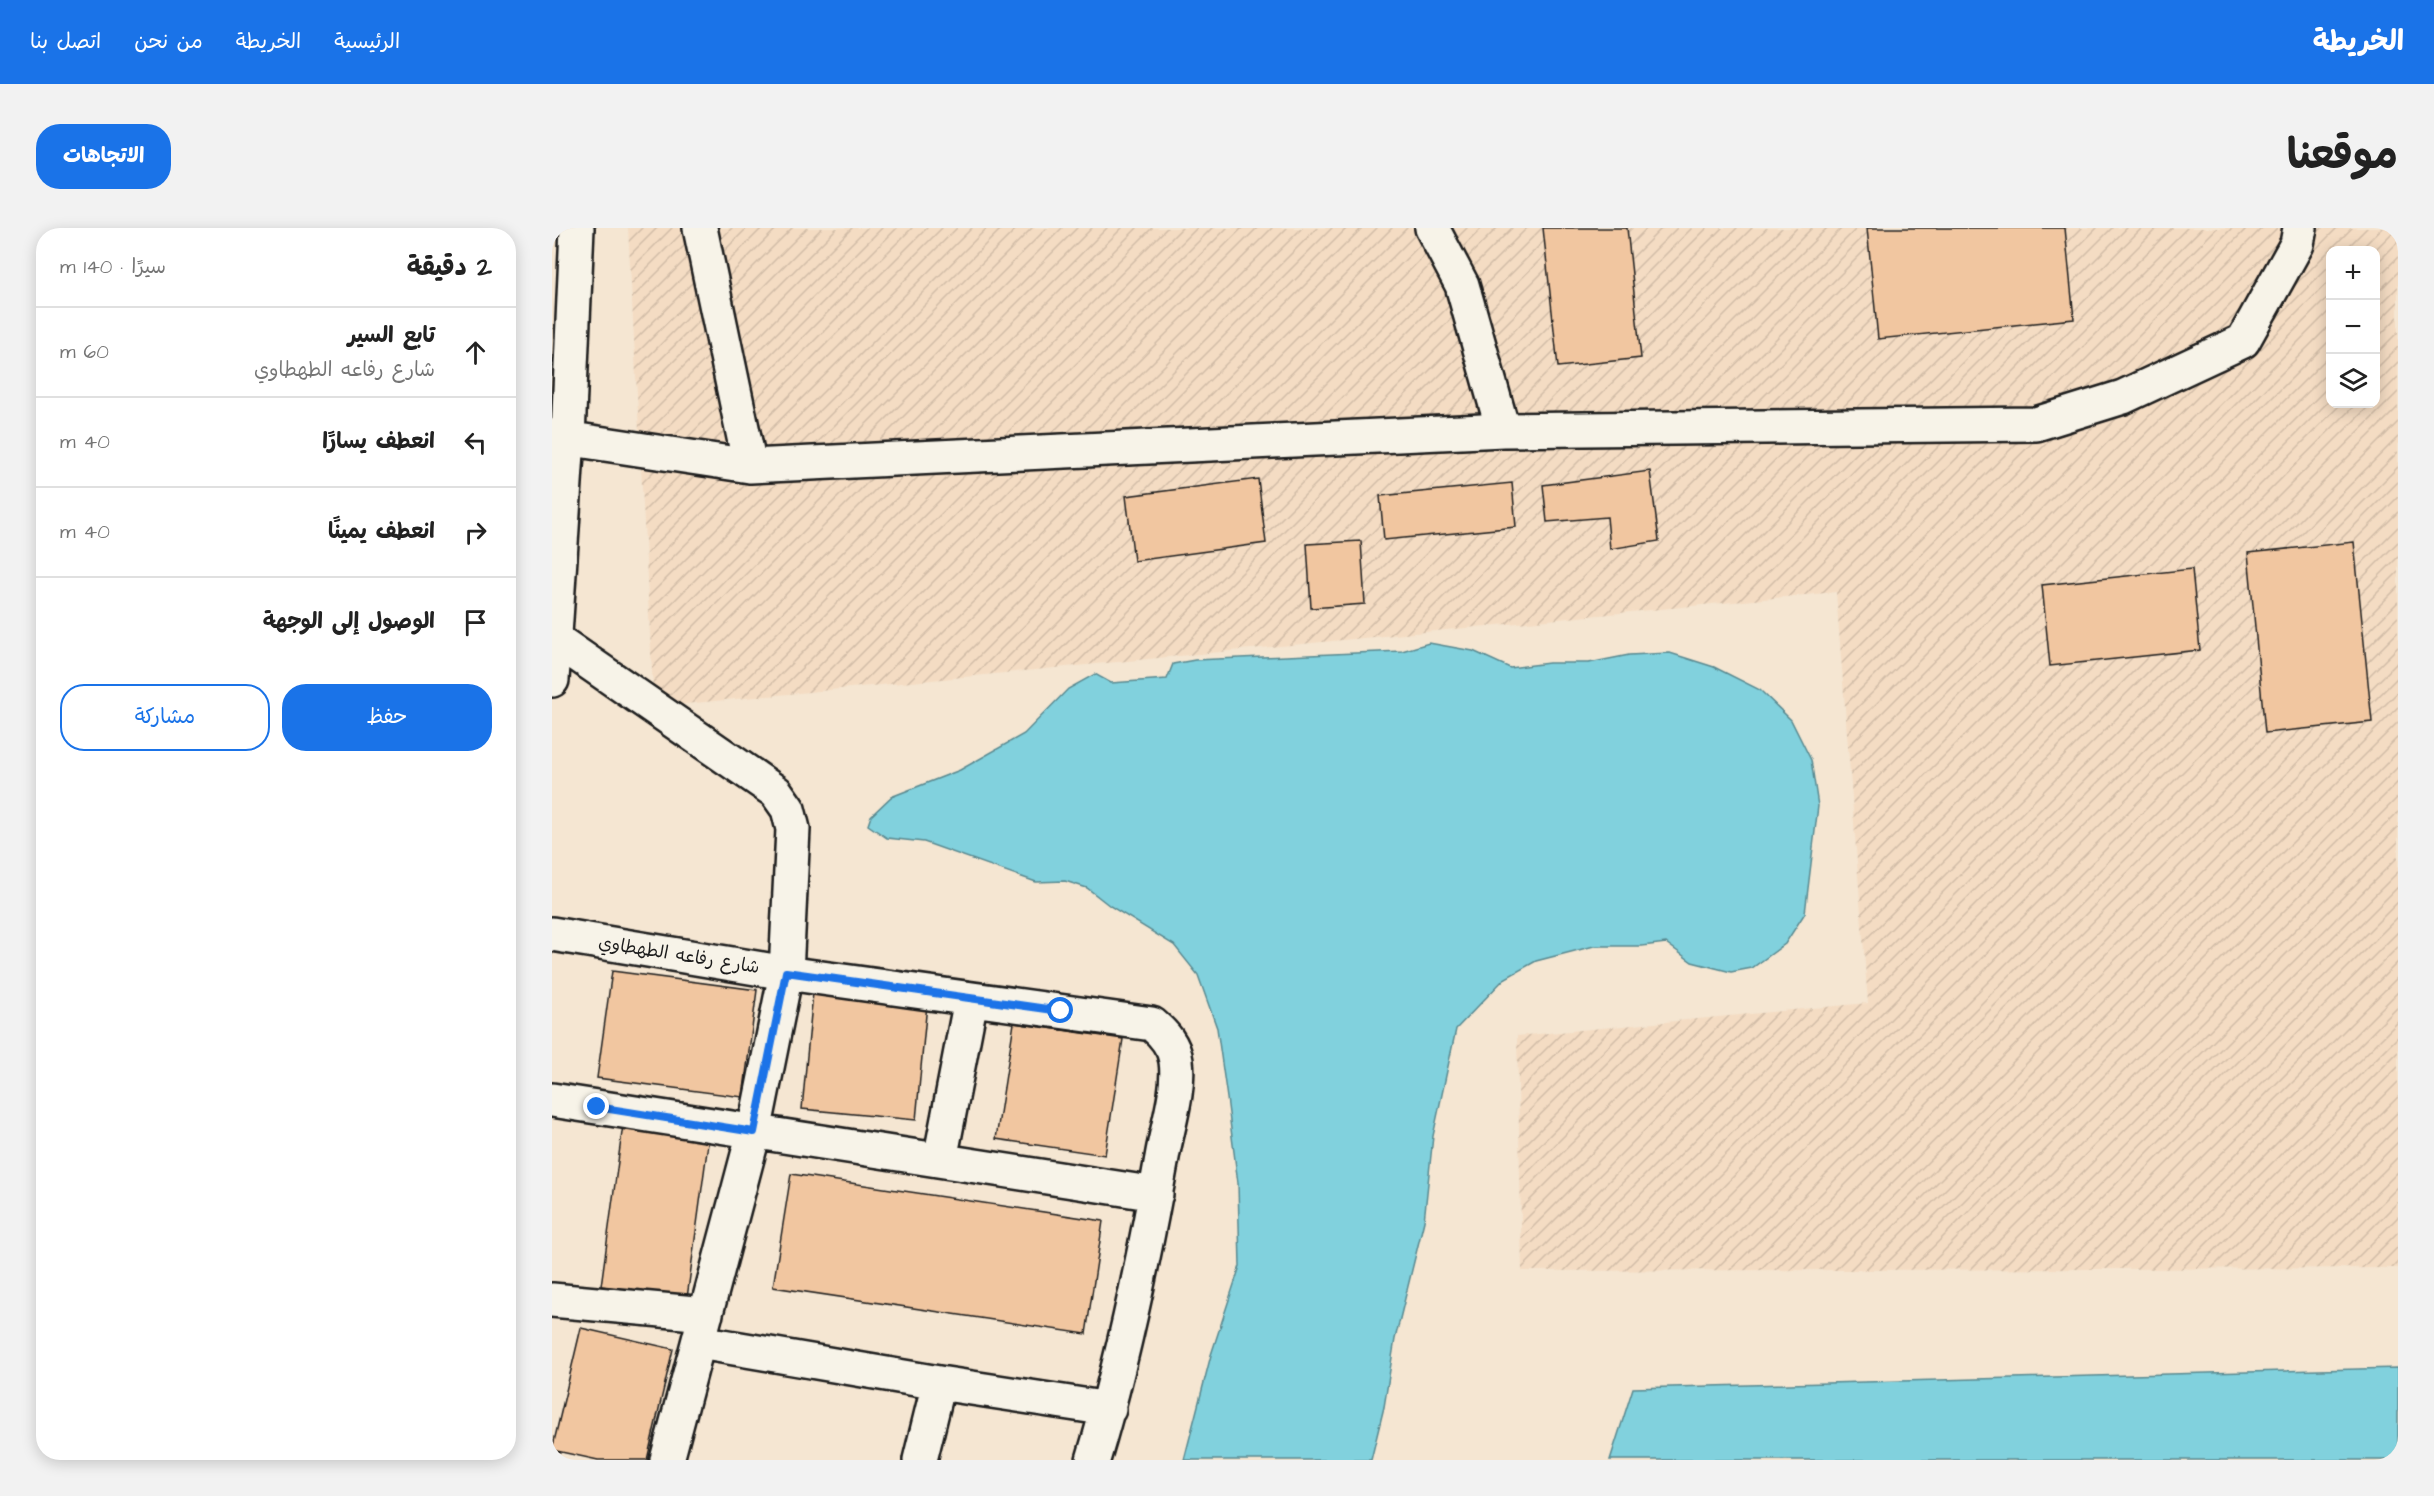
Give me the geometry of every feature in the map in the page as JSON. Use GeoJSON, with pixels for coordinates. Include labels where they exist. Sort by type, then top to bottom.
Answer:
{"type":"FeatureCollection","features":[{"type":"Feature","properties":{"kind":"street"},"geometry":{"type":"LineString","coordinates":[[700,228],[750,466]]}},
{"type":"Feature","properties":{"kind":"street"},"geometry":{"type":"LineString","coordinates":[[1432,228],[1462,285],[1503,430]]}},
{"type":"Feature","properties":{"kind":"street"},"geometry":{"type":"LineString","coordinates":[[560,437],[750,466],[1503,430],[2036,424],[2123,397],[2243,341],[2297,244],[2300,228]]}},
{"type":"Feature","properties":{"kind":"street"},"geometry":{"type":"LineString","coordinates":[[552,680],[568,245]]}},
{"type":"Feature","properties":{"kind":"street"},"geometry":{"type":"LineString","coordinates":[[553,638],[776,792],[788,809],[793,829],[786,972],[754,1132],[667,1460]]}},
{"type":"Feature","properties":{"kind":"street","name":"شارع رفاعه الطهطاوي"},"geometry":{"type":"LineString","coordinates":[[552,934],[786,972],[1152,1024],[1164,1034],[1172,1047],[1176,1062],[1176,1081],[1156,1194]]}},
{"type":"Feature","properties":{"kind":"street"},"geometry":{"type":"LineString","coordinates":[[940,1160],[970,999]]}},
{"type":"Feature","properties":{"kind":"street"},"geometry":{"type":"LineString","coordinates":[[552,1100],[1156,1194],[1109,1409],[1094,1460]]}},
{"type":"Feature","properties":{"kind":"street"},"geometry":{"type":"LineString","coordinates":[[552,1300],[702,1328],[939,1383],[1109,1409]]}},
{"type":"Feature","properties":{"kind":"street"},"geometry":{"type":"LineString","coordinates":[[920,1460],[939,1383]]}},
{"type":"Feature","properties":{"kind":"shaded area"},"geometry":{"type":"Polygon","coordinates":[[[628,228],[2398,228],[2398,1268],[1522,1271],[1517,1036],[1868,1003],[1836,592],[654,707],[628,228]]]}},
{"type":"Feature","properties":{"kind":"water"},"geometry":{"type":"Polygon","coordinates":[[[1429,643],[1473,651],[1510,668],[1549,663],[1589,663],[1629,655],[1670,653],[1714,667],[1760,690],[1791,720],[1811,760],[1818,806],[1805,913],[1785,944],[1752,968],[1731,972],[1692,962],[1666,943],[1642,946],[1594,946],[1536,961],[1504,979],[1456,1029],[1433,1136],[1424,1221],[1395,1339],[1384,1407],[1371,1460],[1184,1460],[1211,1355],[1240,1266],[1238,1183],[1217,1028],[1198,975],[1174,945],[1110,906],[1087,888],[1065,881],[1036,882],[924,842],[887,838],[868,825],[871,816],[891,797],[960,770],[1024,734],[1068,689],[1095,674],[1111,683],[1167,679],[1173,664],[1195,660],[1402,651],[1429,643]]]}},
{"type":"Feature","properties":{"kind":"water"},"geometry":{"type":"Polygon","coordinates":[[[2398,1368],[2398,1460],[1610,1460],[1633,1388],[2398,1368]]]}},
{"type":"Feature","properties":{"kind":"building"},"geometry":{"type":"Polygon","coordinates":[[[1543,228],[1627,228],[1641,358],[1558,367],[1543,228]]]}},
{"type":"Feature","properties":{"kind":"building"},"geometry":{"type":"Polygon","coordinates":[[[1867,228],[2065,228],[2074,319],[1878,339],[1867,228]]]}},
{"type":"Feature","properties":{"kind":"building"},"geometry":{"type":"Polygon","coordinates":[[[1650,471],[1659,541],[1610,549],[1607,517],[1547,522],[1543,485],[1650,471]]]}},
{"type":"Feature","properties":{"kind":"building"},"geometry":{"type":"Polygon","coordinates":[[[1258,479],[1266,543],[1134,561],[1126,496],[1258,479]]]}},
{"type":"Feature","properties":{"kind":"building"},"geometry":{"type":"Polygon","coordinates":[[[1512,483],[1516,527],[1384,540],[1380,496],[1512,483]]]}},
{"type":"Feature","properties":{"kind":"building"},"geometry":{"type":"Polygon","coordinates":[[[1361,541],[1365,604],[1311,608],[1307,544],[1361,541]]]}},
{"type":"Feature","properties":{"kind":"building"},"geometry":{"type":"Polygon","coordinates":[[[2354,542],[2372,722],[2265,733],[2248,553],[2354,542]]]}},
{"type":"Feature","properties":{"kind":"building"},"geometry":{"type":"Polygon","coordinates":[[[2192,569],[2200,650],[2050,666],[2042,585],[2192,569]]]}},
{"type":"Feature","properties":{"kind":"building"},"geometry":{"type":"Polygon","coordinates":[[[612,971],[757,990],[743,1097],[597,1078],[612,971]]]}},
{"type":"Feature","properties":{"kind":"building"},"geometry":{"type":"Polygon","coordinates":[[[813,993],[927,1004],[916,1120],[802,1109],[813,993]]]}},
{"type":"Feature","properties":{"kind":"building"},"geometry":{"type":"Polygon","coordinates":[[[1014,1023],[1123,1039],[1105,1155],[996,1139],[1014,1023]]]}},
{"type":"Feature","properties":{"kind":"building"},"geometry":{"type":"Polygon","coordinates":[[[623,1125],[709,1136],[687,1298],[601,1286],[623,1125]]]}},
{"type":"Feature","properties":{"kind":"building"},"geometry":{"type":"Polygon","coordinates":[[[791,1174],[1103,1221],[1086,1334],[773,1287],[791,1174]]]}},
{"type":"Feature","properties":{"kind":"building"},"geometry":{"type":"Polygon","coordinates":[[[581,1328],[673,1349],[647,1460],[598,1460],[552,1450],[581,1328]]]}},
{"type":"Feature","properties":{"kind":"route"},"geometry":{"type":"LineString","coordinates":[[597,1107],[754,1132],[786,972],[1061,1011]]}}]}
